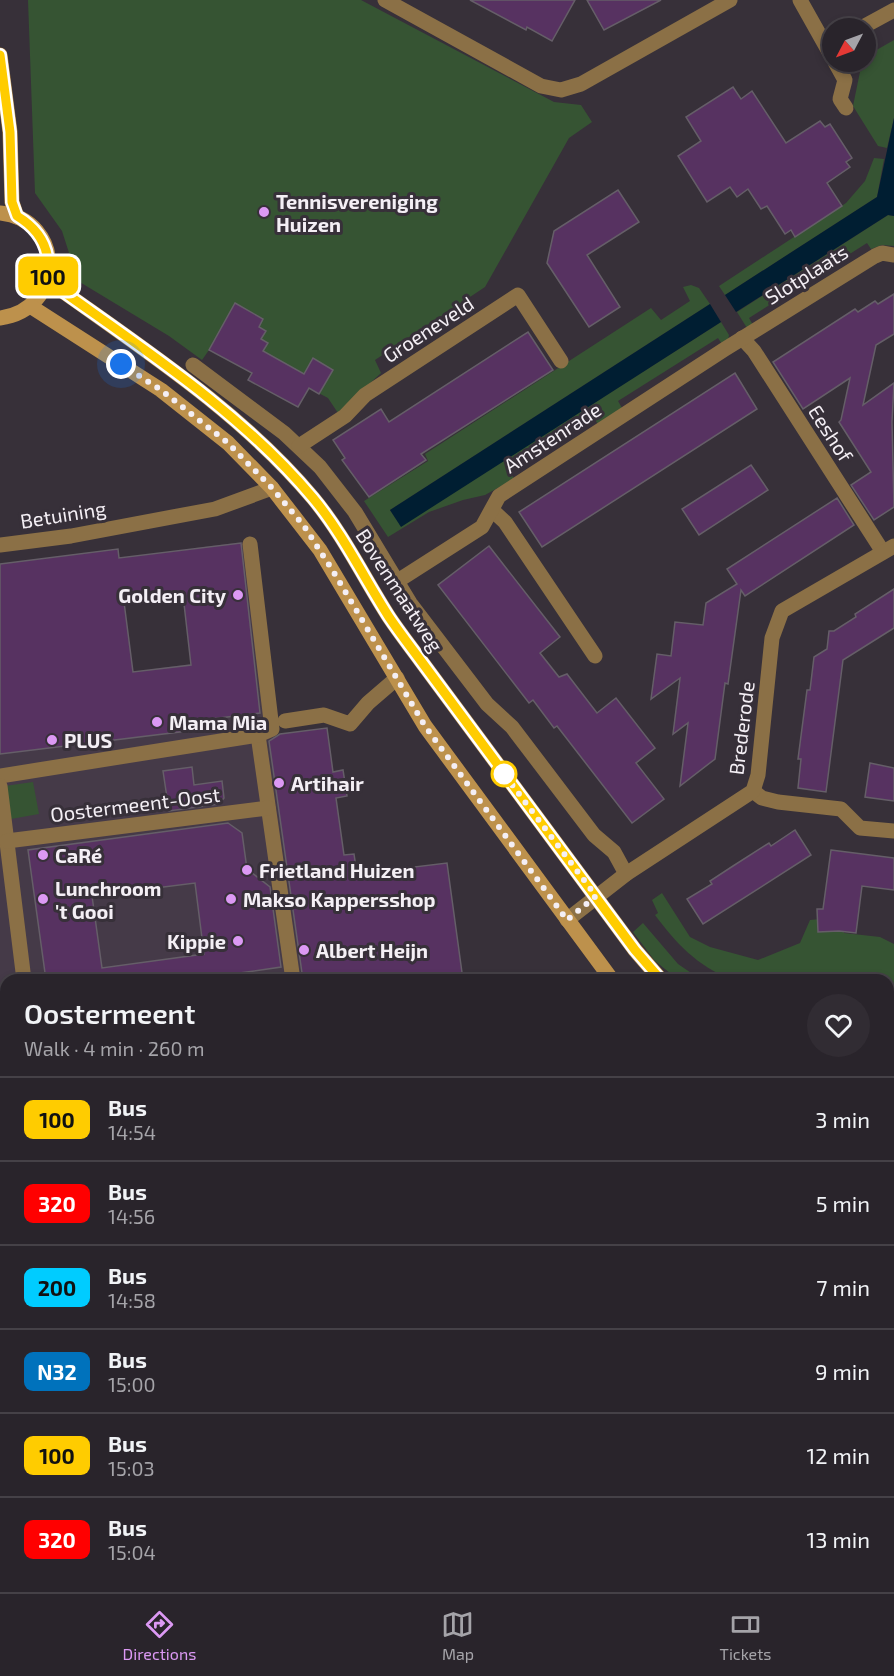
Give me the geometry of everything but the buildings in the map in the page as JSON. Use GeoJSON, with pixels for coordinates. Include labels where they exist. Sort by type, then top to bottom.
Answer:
{"type":"FeatureCollection","features":[{"type":"Feature","properties":{"kind":"street"},"geometry":{"type":"LineString","coordinates":[[385,0],[541,86],[561,90],[581,84],[730,0]]}},
{"type":"Feature","properties":{"kind":"street"},"geometry":{"type":"LineString","coordinates":[[800,0],[822,35]]}},
{"type":"Feature","properties":{"kind":"street"},"geometry":{"type":"LineString","coordinates":[[876,20],[894,10]]}},
{"type":"Feature","properties":{"kind":"street"},"geometry":{"type":"LineString","coordinates":[[0,55],[10,132],[12,202],[17,216]]}},
{"type":"Feature","properties":{"kind":"street"},"geometry":{"type":"LineString","coordinates":[[841,72],[845,80],[840,99],[846,108]]}},
{"type":"Feature","properties":{"kind":"street"},"geometry":{"type":"LineString","coordinates":[[0,213],[17,216],[28,223],[44,243],[48,255],[47,280],[41,294],[30,306],[16,314],[0,318]]}},
{"type":"Feature","properties":{"kind":"street","name":"Slotplaats"},"geometry":{"type":"LineString","coordinates":[[742,338],[879,254],[894,255]]}},
{"type":"Feature","properties":{"kind":"street","name":"Bovenmaatweg"},"geometry":{"type":"LineString","coordinates":[[47,280],[207,396],[279,460],[298,480],[331,522],[390,618],[653,974]]}},
{"type":"Feature","properties":{"kind":"street","name":"Groeneveld"},"geometry":{"type":"LineString","coordinates":[[299,446],[345,416],[365,395],[518,295],[561,361]]}},
{"type":"Feature","properties":{"kind":"street"},"geometry":{"type":"LineString","coordinates":[[30,306],[161,390],[228,443],[272,488],[320,550],[425,726],[608,974]]}},
{"type":"Feature","properties":{"kind":"street","name":"Amstenrade"},"geometry":{"type":"LineString","coordinates":[[396,582],[482,527],[499,496],[742,338]]}},
{"type":"Feature","properties":{"kind":"street","name":"Eeshof"},"geometry":{"type":"LineString","coordinates":[[742,338],[754,351],[889,549]]}},
{"type":"Feature","properties":{"kind":"street","name":"Bovenmaatweg"},"geometry":{"type":"LineString","coordinates":[[193,365],[299,446],[320,467],[355,512],[410,603],[488,704],[512,727],[594,835],[614,852],[626,874]]}},
{"type":"Feature","properties":{"kind":"street","name":"Betuining"},"geometry":{"type":"LineString","coordinates":[[0,545],[71,536],[215,509],[272,488]]}},
{"type":"Feature","properties":{"kind":"street"},"geometry":{"type":"LineString","coordinates":[[492,510],[505,522],[595,656]]}},
{"type":"Feature","properties":{"kind":"street"},"geometry":{"type":"LineString","coordinates":[[250,544],[272,728],[268,808],[292,974]]}},
{"type":"Feature","properties":{"kind":"street","name":"Brederode"},"geometry":{"type":"LineString","coordinates":[[567,920],[626,874],[753,791],[758,775],[772,638],[782,611],[889,549]]}},
{"type":"Feature","properties":{"kind":"street"},"geometry":{"type":"LineString","coordinates":[[0,776],[272,728],[324,716],[350,724],[397,678]]}},
{"type":"Feature","properties":{"kind":"street"},"geometry":{"type":"LineString","coordinates":[[0,786],[23,974]]}},
{"type":"Feature","properties":{"kind":"street"},"geometry":{"type":"LineString","coordinates":[[753,791],[762,798],[778,802],[841,809],[860,828],[894,831]]}},
{"type":"Feature","properties":{"kind":"street","name":"Oostermeent-Oost"},"geometry":{"type":"LineString","coordinates":[[7,841],[268,808]]}},
{"type":"Feature","properties":{"kind":"shaded area"},"geometry":{"type":"Polygon","coordinates":[[[243,542],[268,736],[327,728],[333,771],[343,770],[347,796],[336,798],[344,855],[354,854],[357,874],[447,863],[462,974],[0,974],[0,564],[117,550],[134,682],[154,681],[153,669],[192,664],[183,595],[156,598],[195,548],[243,542]]]}},
{"type":"Feature","properties":{"kind":"green space","name":"Tennisvereniging Huizen"},"geometry":{"type":"Polygon","coordinates":[[[28,0],[361,0],[554,102],[581,105],[592,122],[569,138],[485,287],[375,360],[381,373],[338,413],[328,398],[309,388],[298,407],[248,380],[255,375],[209,350],[202,360],[169,336],[78,281],[62,231],[35,193],[28,0]]]}},
{"type":"Feature","properties":{"kind":"green space"},"geometry":{"type":"Polygon","coordinates":[[[894,40],[894,118],[887,148],[878,146],[853,106],[860,72],[876,72],[876,50],[894,40]]]}},
{"type":"Feature","properties":{"kind":"green space"},"geometry":{"type":"Polygon","coordinates":[[[874,158],[884,159],[877,197],[725,295],[719,286],[846,203],[865,181],[874,158]]]}},
{"type":"Feature","properties":{"kind":"green space"},"geometry":{"type":"Polygon","coordinates":[[[888,215],[894,216],[894,246],[882,245],[871,249],[867,243],[749,318],[753,325],[747,328],[737,312],[888,215]]]}},
{"type":"Feature","properties":{"kind":"green space"},"geometry":{"type":"Polygon","coordinates":[[[691,285],[699,288],[710,304],[390,510],[401,526],[721,322],[729,335],[728,340],[722,344],[718,338],[618,401],[622,408],[598,424],[593,417],[510,471],[514,479],[485,495],[429,512],[388,537],[364,501],[428,461],[425,454],[651,308],[661,320],[690,301],[683,287],[691,285]]]}},
{"type":"Feature","properties":{"kind":"green space"},"geometry":{"type":"Polygon","coordinates":[[[33,782],[39,814],[11,819],[5,786],[33,782]]]}},
{"type":"Feature","properties":{"kind":"green space"},"geometry":{"type":"Polygon","coordinates":[[[662,893],[690,937],[710,947],[758,960],[800,943],[810,920],[843,917],[844,933],[880,937],[894,944],[894,974],[719,974],[679,944],[655,915],[658,913],[652,900],[662,893]]]}},
{"type":"Feature","properties":{"kind":"green space"},"geometry":{"type":"Polygon","coordinates":[[[643,923],[678,964],[693,974],[672,974],[655,961],[633,932],[643,923]]]}},
{"type":"Feature","properties":{"kind":"water"},"geometry":{"type":"Polygon","coordinates":[[[894,118],[894,216],[888,215],[736,312],[725,295],[877,197],[894,118]]]}},
{"type":"Feature","properties":{"kind":"water"},"geometry":{"type":"Polygon","coordinates":[[[710,304],[721,322],[401,527],[390,510],[710,304]]]}},
{"type":"Feature","properties":{"kind":"bus line","name":"100"},"geometry":{"type":"LineString","coordinates":[[0,55],[10,132],[12,202],[17,216],[28,223],[44,243],[48,255],[47,280],[207,396],[279,460],[306,490],[331,522],[390,618],[421,661],[655,974]]}},
{"type":"Feature","properties":{"kind":"place","name":"Tennisvereniging Huizen"},"geometry":{"type":"Point","coordinates":[264,212]}},
{"type":"Feature","properties":{"kind":"place","name":"Golden City"},"geometry":{"type":"Point","coordinates":[238,595]}},
{"type":"Feature","properties":{"kind":"place","name":"Mama Mia"},"geometry":{"type":"Point","coordinates":[157,722]}},
{"type":"Feature","properties":{"kind":"place","name":"PLUS"},"geometry":{"type":"Point","coordinates":[52,740]}},
{"type":"Feature","properties":{"kind":"place","name":"Artihair"},"geometry":{"type":"Point","coordinates":[279,783]}},
{"type":"Feature","properties":{"kind":"place","name":"CaRé"},"geometry":{"type":"Point","coordinates":[43,855]}},
{"type":"Feature","properties":{"kind":"place","name":"Frietland Huizen"},"geometry":{"type":"Point","coordinates":[247,870]}},
{"type":"Feature","properties":{"kind":"place","name":"Lunchroom 't Gooi"},"geometry":{"type":"Point","coordinates":[43,899]}},
{"type":"Feature","properties":{"kind":"place","name":"Makso Kappersshop"},"geometry":{"type":"Point","coordinates":[231,899]}},
{"type":"Feature","properties":{"kind":"place","name":"Kippie"},"geometry":{"type":"Point","coordinates":[238,941]}},
{"type":"Feature","properties":{"kind":"place","name":"Albert Heijn"},"geometry":{"type":"Point","coordinates":[304,950]}},
{"type":"Feature","properties":{"kind":"route"},"geometry":{"type":"LineString","coordinates":[[121,364],[161,390],[228,443],[272,488],[304,526],[425,726],[567,920],[596,896],[504,774]]}}]}
